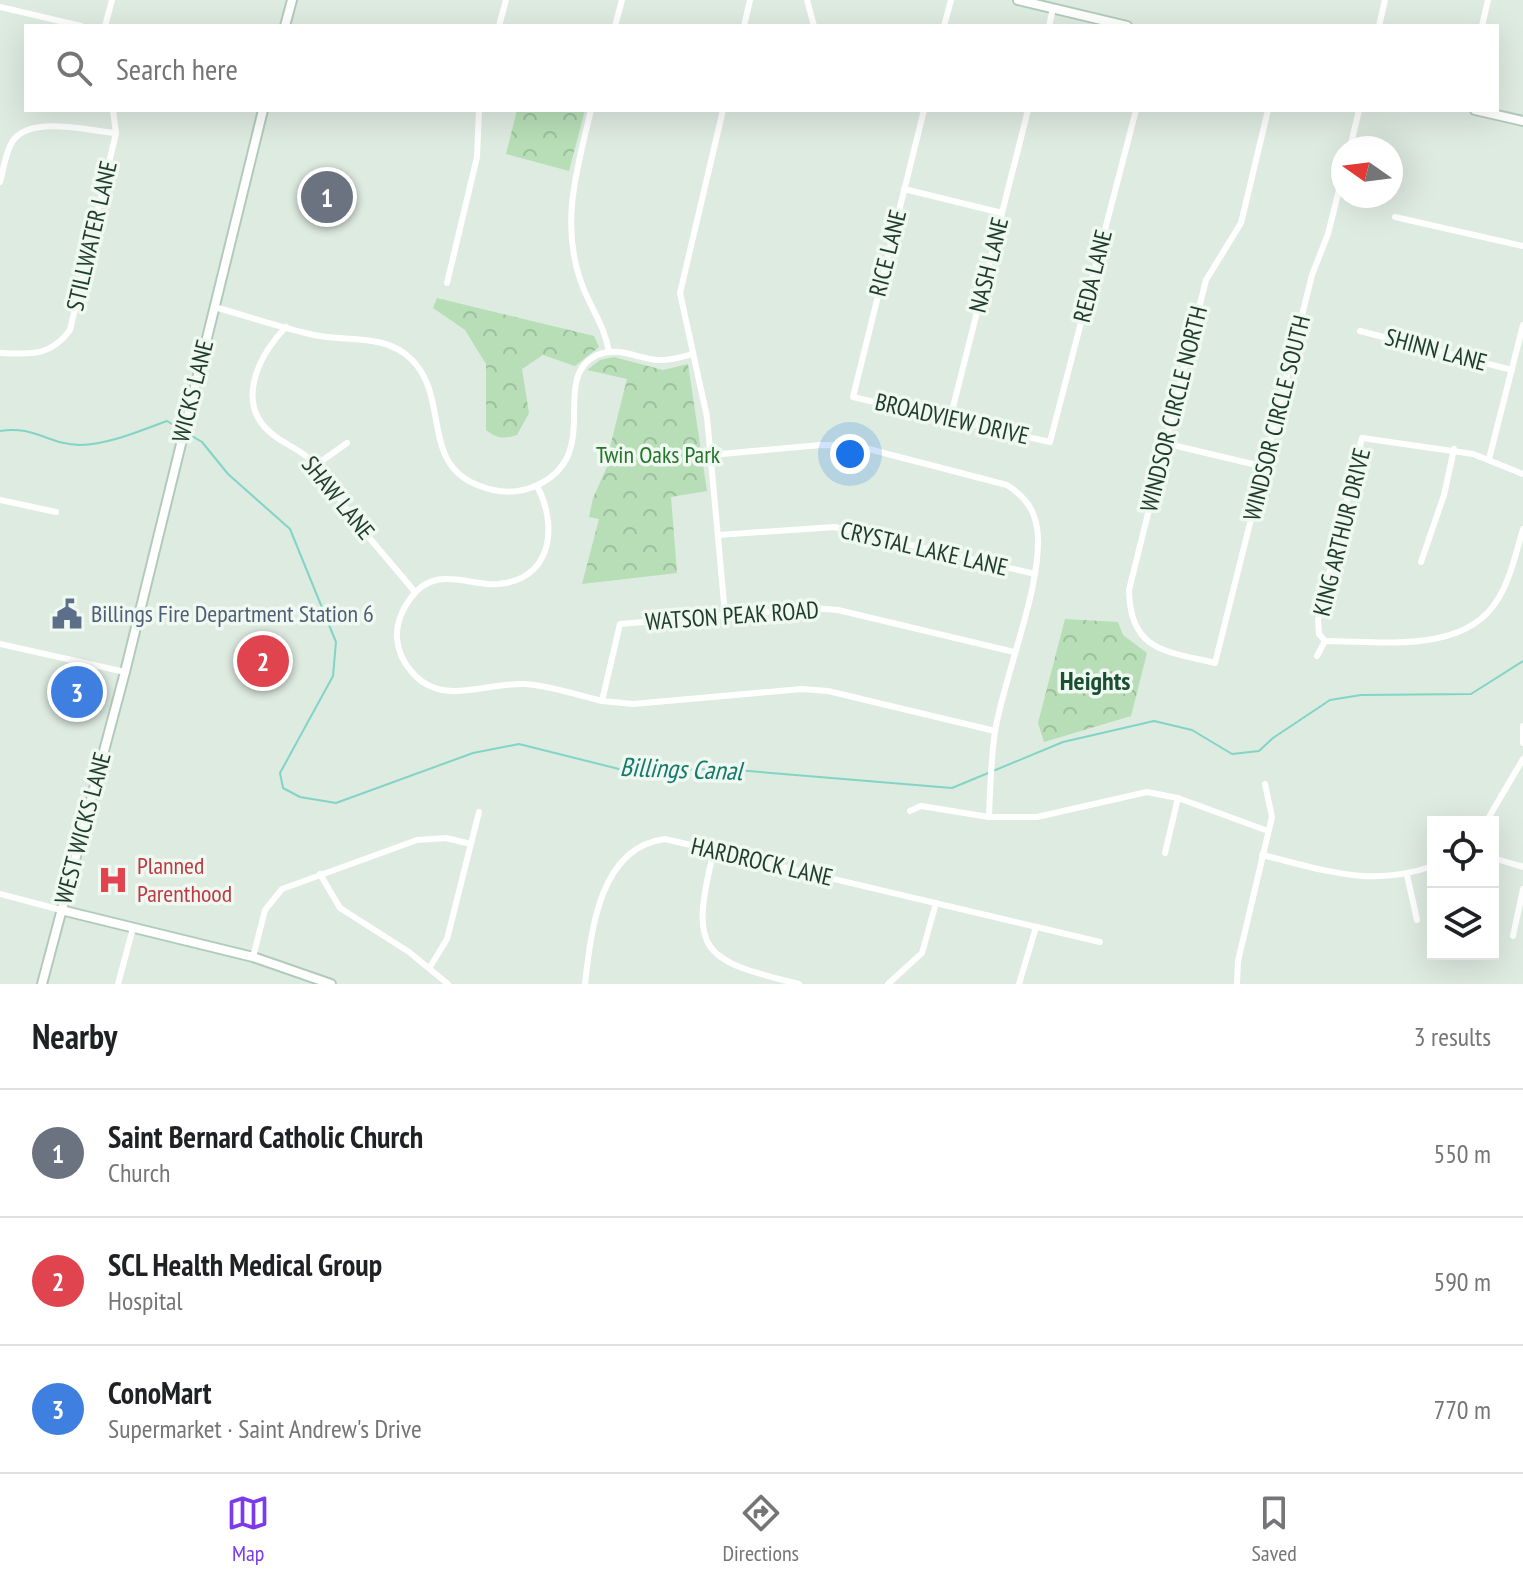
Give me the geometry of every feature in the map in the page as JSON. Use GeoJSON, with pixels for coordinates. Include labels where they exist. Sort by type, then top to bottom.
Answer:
{"type":"FeatureCollection","features":[{"type":"Feature","properties":{"kind":"main road"},"geometry":{"type":"LineString","coordinates":[[286,24],[292,0]]}},
{"type":"Feature","properties":{"kind":"main road"},"geometry":{"type":"LineString","coordinates":[[1018,0],[1119,24]]}},
{"type":"Feature","properties":{"kind":"main road","name":"WICKS LANE"},"geometry":{"type":"LineString","coordinates":[[125,672],[263,112]]}},
{"type":"Feature","properties":{"kind":"main road"},"geometry":{"type":"LineString","coordinates":[[1484,112],[1523,121]]}},
{"type":"Feature","properties":{"kind":"main road","name":"WEST WICKS LANE"},"geometry":{"type":"LineString","coordinates":[[42,984],[125,672]]}},
{"type":"Feature","properties":{"kind":"main road"},"geometry":{"type":"LineString","coordinates":[[61,910],[253,957],[331,984]]}},
{"type":"Feature","properties":{"kind":"street"},"geometry":{"type":"LineString","coordinates":[[106,24],[112,0]]}},
{"type":"Feature","properties":{"kind":"street"},"geometry":{"type":"LineString","coordinates":[[500,24],[506,0]]}},
{"type":"Feature","properties":{"kind":"street"},"geometry":{"type":"LineString","coordinates":[[616,24],[622,0]]}},
{"type":"Feature","properties":{"kind":"street"},"geometry":{"type":"LineString","coordinates":[[744,24],[750,0]]}},
{"type":"Feature","properties":{"kind":"street"},"geometry":{"type":"LineString","coordinates":[[807,0],[813,24]]}},
{"type":"Feature","properties":{"kind":"street"},"geometry":{"type":"LineString","coordinates":[[945,24],[951,0]]}},
{"type":"Feature","properties":{"kind":"street"},"geometry":{"type":"LineString","coordinates":[[1379,24],[1385,0]]}},
{"type":"Feature","properties":{"kind":"street"},"geometry":{"type":"LineString","coordinates":[[1482,24],[1488,0]]}},
{"type":"Feature","properties":{"kind":"street"},"geometry":{"type":"LineString","coordinates":[[0,7],[72,24]]}},
{"type":"Feature","properties":{"kind":"street"},"geometry":{"type":"LineString","coordinates":[[1049,24],[1053,8]]}},
{"type":"Feature","properties":{"kind":"street","name":"STILLWATER LANE"},"geometry":{"type":"LineString","coordinates":[[0,353],[44,354],[59,345],[70,330],[116,133],[113,112]]}},
{"type":"Feature","properties":{"kind":"street"},"geometry":{"type":"LineString","coordinates":[[447,283],[477,157],[479,112]]}},
{"type":"Feature","properties":{"kind":"street"},"geometry":{"type":"LineString","coordinates":[[591,112],[574,182],[570,230],[582,284],[605,327],[609,352]]}},
{"type":"Feature","properties":{"kind":"street"},"geometry":{"type":"LineString","coordinates":[[723,112],[680,293],[707,417],[725,614]]}},
{"type":"Feature","properties":{"kind":"street","name":"RICE LANE"},"geometry":{"type":"LineString","coordinates":[[853,397],[923,112]]}},
{"type":"Feature","properties":{"kind":"street","name":"NASH LANE"},"geometry":{"type":"LineString","coordinates":[[950,419],[1027,112]]}},
{"type":"Feature","properties":{"kind":"street","name":"REDA LANE"},"geometry":{"type":"LineString","coordinates":[[1050,442],[1135,112]]}},
{"type":"Feature","properties":{"kind":"street","name":"WINDSOR CIRCLE NORTH"},"geometry":{"type":"LineString","coordinates":[[1215,663],[1158,649],[1145,641],[1129,611],[1129,590],[1206,280],[1241,223],[1268,112]]}},
{"type":"Feature","properties":{"kind":"street"},"geometry":{"type":"LineString","coordinates":[[1353,136],[1359,112]]}},
{"type":"Feature","properties":{"kind":"street"},"geometry":{"type":"LineString","coordinates":[[0,182],[10,143],[24,131],[40,127],[116,133]]}},
{"type":"Feature","properties":{"kind":"street"},"geometry":{"type":"LineString","coordinates":[[904,189],[1002,213]]}},
{"type":"Feature","properties":{"kind":"street","name":"WINDSOR CIRCLE SOUTH"},"geometry":{"type":"LineString","coordinates":[[1215,663],[1312,275],[1334,208]]}},
{"type":"Feature","properties":{"kind":"street"},"geometry":{"type":"LineString","coordinates":[[1395,217],[1523,246]]}},
{"type":"Feature","properties":{"kind":"street"},"geometry":{"type":"LineString","coordinates":[[214,307],[331,338],[365,339],[401,350],[429,383],[435,402],[437,440],[443,457],[473,484],[494,491],[518,492],[537,486],[556,472],[574,440],[573,397],[585,363],[609,352],[656,360],[693,354]]}},
{"type":"Feature","properties":{"kind":"street"},"geometry":{"type":"LineString","coordinates":[[1489,459],[1523,325]]}},
{"type":"Feature","properties":{"kind":"street","name":"SHAW LANE"},"geometry":{"type":"LineString","coordinates":[[286,327],[255,369],[253,403],[257,418],[274,436],[316,465],[348,511],[415,592]]}},
{"type":"Feature","properties":{"kind":"street","name":"SHINN LANE"},"geometry":{"type":"LineString","coordinates":[[1360,331],[1512,370]]}},
{"type":"Feature","properties":{"kind":"street","name":"BROADVIEW DRIVE"},"geometry":{"type":"LineString","coordinates":[[853,397],[1050,442]]}},
{"type":"Feature","properties":{"kind":"street","name":"KING ARTHUR DRIVE"},"geometry":{"type":"LineString","coordinates":[[1325,641],[1319,634],[1318,620],[1362,438],[1454,449],[1489,459],[1523,474]]}},
{"type":"Feature","properties":{"kind":"street"},"geometry":{"type":"LineString","coordinates":[[316,465],[347,443]]}},
{"type":"Feature","properties":{"kind":"street"},"geometry":{"type":"LineString","coordinates":[[1164,443],[1265,467]]}},
{"type":"Feature","properties":{"kind":"street"},"geometry":{"type":"LineString","coordinates":[[710,455],[821,445],[857,446],[1007,485],[1019,492],[1033,511],[1038,531],[1035,574],[995,731],[989,817]]}},
{"type":"Feature","properties":{"kind":"street"},"geometry":{"type":"LineString","coordinates":[[1421,562],[1444,495],[1454,449]]}},
{"type":"Feature","properties":{"kind":"street"},"geometry":{"type":"LineString","coordinates":[[537,486],[545,501],[551,529],[547,548],[537,564],[522,577],[506,583],[440,578],[415,592],[398,624],[397,640],[403,661],[419,681],[438,691],[457,693],[524,684],[602,701],[633,704],[802,689],[828,691],[995,731]]}},
{"type":"Feature","properties":{"kind":"street"},"geometry":{"type":"LineString","coordinates":[[0,500],[56,512]]}},
{"type":"Feature","properties":{"kind":"street","name":"CRYSTAL LAKE LANE"},"geometry":{"type":"LineString","coordinates":[[718,535],[835,527],[1035,574]]}},
{"type":"Feature","properties":{"kind":"street"},"geometry":{"type":"LineString","coordinates":[[1317,656],[1325,641],[1429,641],[1469,627],[1497,602],[1523,529]]}},
{"type":"Feature","properties":{"kind":"street","name":"WATSON PEAK ROAD"},"geometry":{"type":"LineString","coordinates":[[602,701],[620,624],[812,608],[838,610],[1014,652]]}},
{"type":"Feature","properties":{"kind":"street"},"geometry":{"type":"LineString","coordinates":[[0,644],[125,672]]}},
{"type":"Feature","properties":{"kind":"street"},"geometry":{"type":"LineString","coordinates":[[1522,742],[1523,726]]}},
{"type":"Feature","properties":{"kind":"street"},"geometry":{"type":"LineString","coordinates":[[1490,816],[1523,759]]}},
{"type":"Feature","properties":{"kind":"street"},"geometry":{"type":"LineString","coordinates":[[1237,984],[1238,961],[1272,817],[1265,784]]}},
{"type":"Feature","properties":{"kind":"street"},"geometry":{"type":"LineString","coordinates":[[910,811],[921,806],[989,817],[1069,812],[1147,792],[1178,798],[1268,831]]}},
{"type":"Feature","properties":{"kind":"street"},"geometry":{"type":"LineString","coordinates":[[1165,853],[1178,798]]}},
{"type":"Feature","properties":{"kind":"street"},"geometry":{"type":"LineString","coordinates":[[430,967],[447,939],[479,812]]}},
{"type":"Feature","properties":{"kind":"street"},"geometry":{"type":"LineString","coordinates":[[253,957],[265,910],[282,889],[430,837],[471,844]]}},
{"type":"Feature","properties":{"kind":"street","name":"HARDROCK LANE"},"geometry":{"type":"LineString","coordinates":[[585,984],[605,887],[615,866],[631,849],[649,841],[665,839],[1100,942]]}},
{"type":"Feature","properties":{"kind":"street"},"geometry":{"type":"LineString","coordinates":[[714,850],[701,914],[705,946],[740,970],[799,984]]}},
{"type":"Feature","properties":{"kind":"street"},"geometry":{"type":"LineString","coordinates":[[1262,855],[1352,877],[1407,875],[1427,868]]}},
{"type":"Feature","properties":{"kind":"street"},"geometry":{"type":"LineString","coordinates":[[326,860],[330,870]]}},
{"type":"Feature","properties":{"kind":"street"},"geometry":{"type":"LineString","coordinates":[[1499,860],[1523,867]]}},
{"type":"Feature","properties":{"kind":"street"},"geometry":{"type":"LineString","coordinates":[[320,874],[340,908],[430,967],[448,984]]}},
{"type":"Feature","properties":{"kind":"street"},"geometry":{"type":"LineString","coordinates":[[1407,875],[1417,920]]}},
{"type":"Feature","properties":{"kind":"street"},"geometry":{"type":"LineString","coordinates":[[1513,936],[1523,889]]}},
{"type":"Feature","properties":{"kind":"street"},"geometry":{"type":"LineString","coordinates":[[0,894],[61,910]]}},
{"type":"Feature","properties":{"kind":"street"},"geometry":{"type":"LineString","coordinates":[[888,984],[922,953],[936,903]]}},
{"type":"Feature","properties":{"kind":"street"},"geometry":{"type":"LineString","coordinates":[[1019,984],[1036,927]]}},
{"type":"Feature","properties":{"kind":"street"},"geometry":{"type":"LineString","coordinates":[[118,984],[133,928]]}},
{"type":"Feature","properties":{"kind":"green space"},"geometry":{"type":"Polygon","coordinates":[[[516,112],[584,112],[569,171],[506,154],[516,112]]]}},
{"type":"Feature","properties":{"kind":"green space"},"geometry":{"type":"Polygon","coordinates":[[[437,298],[594,336],[599,347],[575,366],[543,355],[522,369],[529,413],[517,435],[497,437],[486,430],[486,364],[465,330],[433,308],[437,298]]]}},
{"type":"Feature","properties":{"kind":"green space","name":"Twin Oaks Park"},"geometry":{"type":"Polygon","coordinates":[[[614,357],[663,370],[688,364],[707,491],[671,497],[677,573],[582,584],[599,519],[589,517],[593,498],[615,449],[610,447],[627,379],[587,370],[600,360],[614,357]]]}},
{"type":"Feature","properties":{"kind":"green space"},"geometry":{"type":"Polygon","coordinates":[[[1065,619],[1118,622],[1123,635],[1147,653],[1131,716],[1044,742],[1038,723],[1065,619]]]}},
{"type":"Feature","properties":{"kind":"waterway","name":"Billings Canal"},"geometry":{"type":"LineString","coordinates":[[0,431],[22,431],[80,445],[113,440],[167,421],[182,430]]}},
{"type":"Feature","properties":{"kind":"waterway","name":"Billings Canal"},"geometry":{"type":"LineString","coordinates":[[187,433],[202,442],[228,474],[290,529],[336,642],[333,676],[280,773],[283,788],[300,797],[336,803],[473,753],[519,744],[623,770],[724,769],[952,788],[1063,742],[1154,721],[1192,730],[1232,754],[1259,751],[1330,700],[1361,695],[1471,694],[1523,661]]}},
{"type":"Feature","properties":{"kind":"place","name":"Saint Bernard Catholic Church"},"geometry":{"type":"Point","coordinates":[327,197]}},
{"type":"Feature","properties":{"kind":"place","name":"Billings Fire Department Station 6"},"geometry":{"type":"Point","coordinates":[67,614]}},
{"type":"Feature","properties":{"kind":"place","name":"SCL Health Medical Group"},"geometry":{"type":"Point","coordinates":[263,661]}},
{"type":"Feature","properties":{"kind":"place","name":"ConoMart"},"geometry":{"type":"Point","coordinates":[77,692]}},
{"type":"Feature","properties":{"kind":"place","name":"Planned Parenthood"},"geometry":{"type":"Point","coordinates":[113,880]}},
{"type":"Feature","properties":{"kind":"district","name":"Heights"},"geometry":{"type":"Point","coordinates":[1095,681]}}]}
